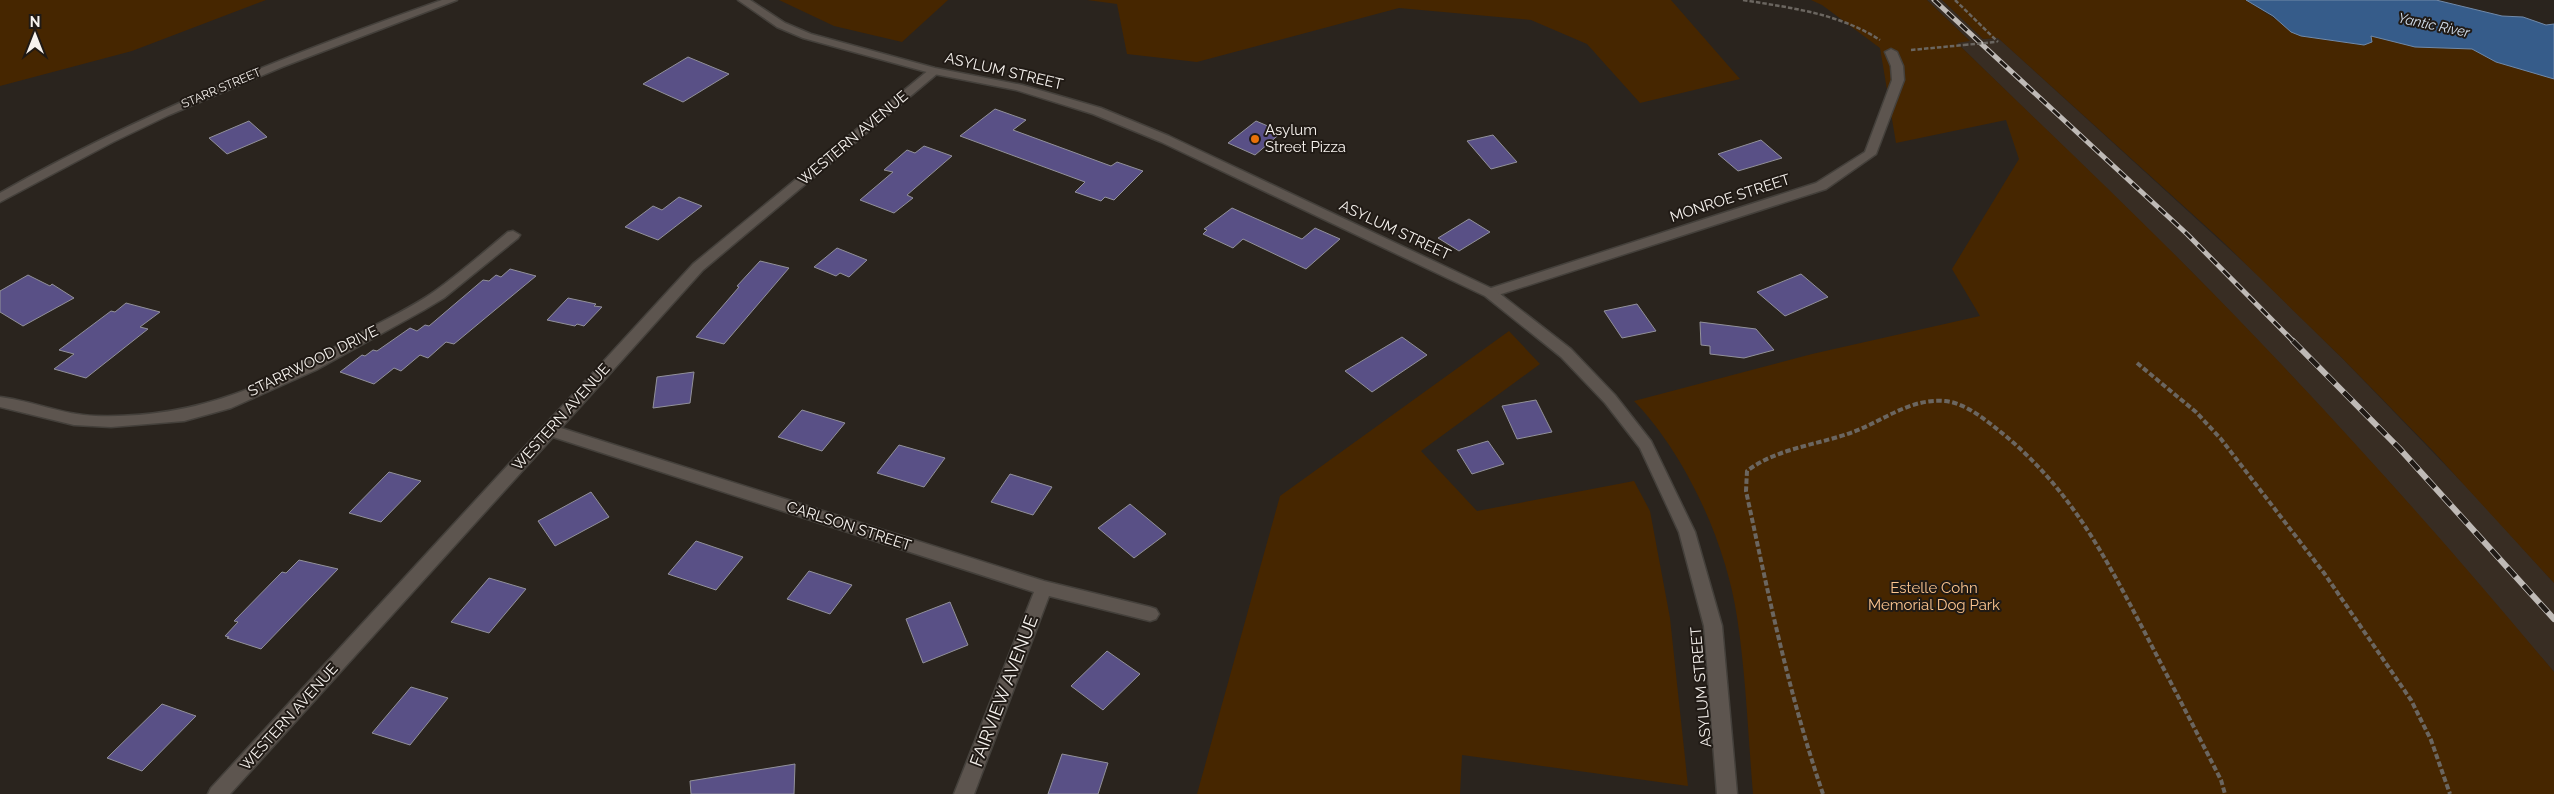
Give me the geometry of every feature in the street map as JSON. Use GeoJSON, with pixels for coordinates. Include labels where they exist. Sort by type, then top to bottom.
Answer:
{"type":"FeatureCollection","features":[{"type":"Feature","properties":{"kind":"street","name":"STARR STREET"},"geometry":{"type":"LineString","coordinates":[[0,198],[129,127],[280,62],[452,0]]}},
{"type":"Feature","properties":{"kind":"street","name":"ASYLUM STREET"},"geometry":{"type":"LineString","coordinates":[[743,0],[781,25],[807,36],[934,71],[1018,88],[1097,111],[1165,139],[1490,292],[1566,352],[1610,399],[1646,445],[1688,532],[1713,626],[1727,794]]}},
{"type":"Feature","properties":{"kind":"street","name":"MONROE STREET"},"geometry":{"type":"LineString","coordinates":[[1490,292],[1821,186],[1870,154],[1898,80],[1897,66],[1892,52]]}},
{"type":"Feature","properties":{"kind":"street","name":"WESTERN AVENUE"},"geometry":{"type":"LineString","coordinates":[[218,794],[698,267],[934,71]]}},
{"type":"Feature","properties":{"kind":"street","name":"STARRWOOD DRIVE"},"geometry":{"type":"LineString","coordinates":[[0,402],[76,420],[92,421],[181,416],[206,410],[290,376],[424,304],[513,235]]}},
{"type":"Feature","properties":{"kind":"street","name":"CARLSON STREET"},"geometry":{"type":"LineString","coordinates":[[550,430],[1044,588],[1150,614]]}},
{"type":"Feature","properties":{"kind":"street","name":"FAIRVIEW AVENUE"},"geometry":{"type":"LineString","coordinates":[[964,794],[1044,588]]}},
{"type":"Feature","properties":{"kind":"path"},"geometry":{"type":"LineString","coordinates":[[1743,0],[1847,21],[1866,30],[1892,52],[1998,42],[1955,0]]}},
{"type":"Feature","properties":{"kind":"path"},"geometry":{"type":"LineString","coordinates":[[2136,363],[2196,412],[2221,439],[2324,573],[2411,700],[2431,740],[2450,794]]}},
{"type":"Feature","properties":{"kind":"path"},"geometry":{"type":"LineString","coordinates":[[1823,794],[1802,732],[1779,645],[1746,491],[1747,471],[1759,461],[1836,438],[1913,404],[1929,401],[1954,403],[1984,419],[2022,448],[2047,472],[2071,501],[2110,566],[2221,780],[2225,794]]}},
{"type":"Feature","properties":{"kind":"shaded area"},"geometry":{"type":"Polygon","coordinates":[[[1927,0],[1942,0],[1983,39],[1998,38],[2006,45],[2260,277],[2343,359],[2481,502],[2554,583],[2554,672],[2400,494],[2289,373],[2190,270],[1956,42],[1969,40],[1927,0]]]}},
{"type":"Feature","properties":{"kind":"green space"},"geometry":{"type":"Polygon","coordinates":[[[0,0],[266,0],[132,51],[0,86],[0,0]]]}},
{"type":"Feature","properties":{"kind":"green space"},"geometry":{"type":"Polygon","coordinates":[[[779,0],[948,0],[902,42],[834,26],[779,0]]]}},
{"type":"Feature","properties":{"kind":"green space"},"geometry":{"type":"Polygon","coordinates":[[[1087,0],[1671,0],[1740,79],[1640,103],[1587,44],[1531,20],[1399,8],[1197,62],[1127,54],[1117,4],[1087,0]]]}},
{"type":"Feature","properties":{"kind":"green space","name":"Estelle Cohn Memorial Dog Park"},"geometry":{"type":"Polygon","coordinates":[[[1811,0],[1927,0],[1970,41],[1957,43],[2162,242],[2285,368],[2422,518],[2554,672],[2554,794],[1753,794],[1740,639],[1732,589],[1724,560],[1701,502],[1687,474],[1653,423],[1634,401],[1812,354],[1980,316],[1952,269],[2019,159],[2006,120],[1896,143],[1880,48],[1822,5],[1811,0]]]}},
{"type":"Feature","properties":{"kind":"green space"},"geometry":{"type":"Polygon","coordinates":[[[1942,0],[2246,0],[2301,36],[2364,45],[2371,36],[2415,47],[2472,49],[2496,62],[2554,79],[2554,583],[2433,451],[2343,359],[2221,240],[1998,38],[1983,39],[1942,0]]]}},
{"type":"Feature","properties":{"kind":"green space"},"geometry":{"type":"Polygon","coordinates":[[[1509,331],[1540,364],[1421,451],[1477,511],[1634,481],[1650,511],[1670,618],[1688,786],[1462,755],[1460,794],[1197,794],[1280,496],[1509,331]]]}},
{"type":"Feature","properties":{"kind":"water","name":"Yantic River"},"geometry":{"type":"Polygon","coordinates":[[[2246,0],[2436,0],[2502,16],[2523,17],[2546,25],[2554,24],[2554,79],[2496,62],[2472,49],[2415,47],[2371,36],[2372,42],[2364,45],[2301,36],[2291,32],[2273,16],[2246,0]]]}},
{"type":"Feature","properties":{"kind":"building"},"geometry":{"type":"Polygon","coordinates":[[[688,57],[729,74],[683,102],[643,84],[688,57]]]}},
{"type":"Feature","properties":{"kind":"building"},"geometry":{"type":"Polygon","coordinates":[[[995,109],[1026,120],[1013,130],[1111,166],[1117,162],[1143,171],[1114,200],[1105,197],[1101,201],[1075,192],[1085,182],[960,136],[995,109]]]}},
{"type":"Feature","properties":{"kind":"building"},"geometry":{"type":"Polygon","coordinates":[[[249,121],[267,137],[227,154],[209,138],[249,121]]]}},
{"type":"Feature","properties":{"kind":"building","name":"Asylum Street Pizza"},"geometry":{"type":"Polygon","coordinates":[[[1256,121],[1282,132],[1255,155],[1228,143],[1256,121]]]}},
{"type":"Feature","properties":{"kind":"building"},"geometry":{"type":"Polygon","coordinates":[[[1493,135],[1517,162],[1491,169],[1467,141],[1493,135]]]}},
{"type":"Feature","properties":{"kind":"building"},"geometry":{"type":"Polygon","coordinates":[[[1761,140],[1782,158],[1738,171],[1718,154],[1761,140]]]}},
{"type":"Feature","properties":{"kind":"building"},"geometry":{"type":"Polygon","coordinates":[[[924,146],[952,156],[907,195],[913,198],[894,213],[860,200],[893,172],[884,170],[907,150],[915,153],[924,146]]]}},
{"type":"Feature","properties":{"kind":"building"},"geometry":{"type":"Polygon","coordinates":[[[679,197],[702,206],[658,240],[625,227],[653,206],[662,210],[679,197]]]}},
{"type":"Feature","properties":{"kind":"building"},"geometry":{"type":"Polygon","coordinates":[[[1232,208],[1302,239],[1315,228],[1340,239],[1306,269],[1243,239],[1233,248],[1203,234],[1207,230],[1204,229],[1232,208]]]}},
{"type":"Feature","properties":{"kind":"building"},"geometry":{"type":"Polygon","coordinates":[[[1469,219],[1490,232],[1459,251],[1438,238],[1469,219]]]}},
{"type":"Feature","properties":{"kind":"building"},"geometry":{"type":"Polygon","coordinates":[[[837,248],[867,260],[849,277],[840,273],[836,276],[814,267],[837,248]]]}},
{"type":"Feature","properties":{"kind":"building"},"geometry":{"type":"Polygon","coordinates":[[[760,261],[789,268],[724,344],[696,337],[739,287],[737,286],[760,261]]]}},
{"type":"Feature","properties":{"kind":"building"},"geometry":{"type":"Polygon","coordinates":[[[510,269],[536,276],[454,344],[446,342],[428,358],[420,355],[401,371],[394,368],[374,384],[340,372],[362,355],[365,356],[373,350],[377,351],[410,328],[417,331],[425,325],[429,326],[483,280],[489,281],[496,275],[501,277],[510,269]]]}},
{"type":"Feature","properties":{"kind":"building"},"geometry":{"type":"Polygon","coordinates":[[[1801,274],[1828,297],[1785,316],[1757,292],[1801,274]]]}},
{"type":"Feature","properties":{"kind":"building"},"geometry":{"type":"Polygon","coordinates":[[[28,275],[50,286],[52,284],[74,298],[23,326],[0,312],[0,291],[28,275]]]}},
{"type":"Feature","properties":{"kind":"building"},"geometry":{"type":"Polygon","coordinates":[[[568,298],[602,307],[584,326],[547,320],[568,298]]]}},
{"type":"Feature","properties":{"kind":"building"},"geometry":{"type":"Polygon","coordinates":[[[126,303],[160,312],[140,327],[148,329],[86,378],[54,369],[74,354],[59,350],[111,311],[115,312],[126,303]]]}},
{"type":"Feature","properties":{"kind":"building"},"geometry":{"type":"Polygon","coordinates":[[[1637,304],[1656,331],[1622,338],[1604,311],[1637,304]]]}},
{"type":"Feature","properties":{"kind":"building"},"geometry":{"type":"Polygon","coordinates":[[[1700,322],[1756,329],[1774,350],[1744,358],[1710,354],[1710,346],[1701,345],[1700,322]]]}},
{"type":"Feature","properties":{"kind":"building"},"geometry":{"type":"Polygon","coordinates":[[[1402,337],[1427,355],[1372,392],[1345,371],[1402,337]]]}},
{"type":"Feature","properties":{"kind":"building"},"geometry":{"type":"Polygon","coordinates":[[[694,372],[690,403],[653,408],[657,377],[694,372]]]}},
{"type":"Feature","properties":{"kind":"building"},"geometry":{"type":"Polygon","coordinates":[[[1536,400],[1552,432],[1517,439],[1502,406],[1536,400]]]}},
{"type":"Feature","properties":{"kind":"building"},"geometry":{"type":"Polygon","coordinates":[[[802,410],[845,423],[822,451],[778,437],[802,410]]]}},
{"type":"Feature","properties":{"kind":"building"},"geometry":{"type":"Polygon","coordinates":[[[1488,441],[1504,464],[1472,474],[1457,450],[1488,441]]]}},
{"type":"Feature","properties":{"kind":"building"},"geometry":{"type":"Polygon","coordinates":[[[899,445],[945,458],[924,487],[877,473],[899,445]]]}},
{"type":"Feature","properties":{"kind":"building"},"geometry":{"type":"Polygon","coordinates":[[[389,472],[421,481],[381,522],[349,513],[389,472]]]}},
{"type":"Feature","properties":{"kind":"building"},"geometry":{"type":"Polygon","coordinates":[[[1010,474],[1052,487],[1033,515],[991,502],[1010,474]]]}},
{"type":"Feature","properties":{"kind":"building"},"geometry":{"type":"Polygon","coordinates":[[[591,492],[609,517],[555,546],[538,521],[591,492]]]}},
{"type":"Feature","properties":{"kind":"building"},"geometry":{"type":"Polygon","coordinates":[[[1130,504],[1166,534],[1134,558],[1098,528],[1130,504]]]}},
{"type":"Feature","properties":{"kind":"building"},"geometry":{"type":"Polygon","coordinates":[[[696,541],[743,557],[716,590],[668,574],[696,541]]]}},
{"type":"Feature","properties":{"kind":"building"},"geometry":{"type":"Polygon","coordinates":[[[299,560],[338,569],[261,649],[227,638],[229,637],[225,636],[238,622],[234,621],[282,572],[286,573],[299,560]]]}},
{"type":"Feature","properties":{"kind":"building"},"geometry":{"type":"Polygon","coordinates":[[[809,571],[852,585],[830,614],[787,599],[809,571]]]}},
{"type":"Feature","properties":{"kind":"building"},"geometry":{"type":"Polygon","coordinates":[[[489,578],[526,589],[489,633],[451,622],[489,578]]]}},
{"type":"Feature","properties":{"kind":"building"},"geometry":{"type":"Polygon","coordinates":[[[950,602],[968,645],[923,663],[906,619],[950,602]]]}},
{"type":"Feature","properties":{"kind":"building"},"geometry":{"type":"Polygon","coordinates":[[[1107,651],[1140,674],[1103,710],[1071,686],[1107,651]]]}},
{"type":"Feature","properties":{"kind":"building"},"geometry":{"type":"Polygon","coordinates":[[[411,687],[448,698],[410,745],[372,733],[411,687]]]}},
{"type":"Feature","properties":{"kind":"building"},"geometry":{"type":"Polygon","coordinates":[[[162,704],[196,716],[142,771],[107,758],[162,704]]]}},
{"type":"Feature","properties":{"kind":"building"},"geometry":{"type":"Polygon","coordinates":[[[1062,754],[1108,763],[1098,794],[1048,794],[1062,754]]]}},
{"type":"Feature","properties":{"kind":"building"},"geometry":{"type":"Polygon","coordinates":[[[795,764],[794,794],[691,794],[690,781],[795,764]]]}},
{"type":"Feature","properties":{"kind":"railway"},"geometry":{"type":"LineString","coordinates":[[1934,0],[2187,234],[2294,342]]}},
{"type":"Feature","properties":{"kind":"railway"},"geometry":{"type":"LineString","coordinates":[[2293,341],[2399,448],[2554,619]]}},
{"type":"Feature","properties":{"kind":"place","name":"Asylum Street Pizza"},"geometry":{"type":"Point","coordinates":[1255,139]}}]}
